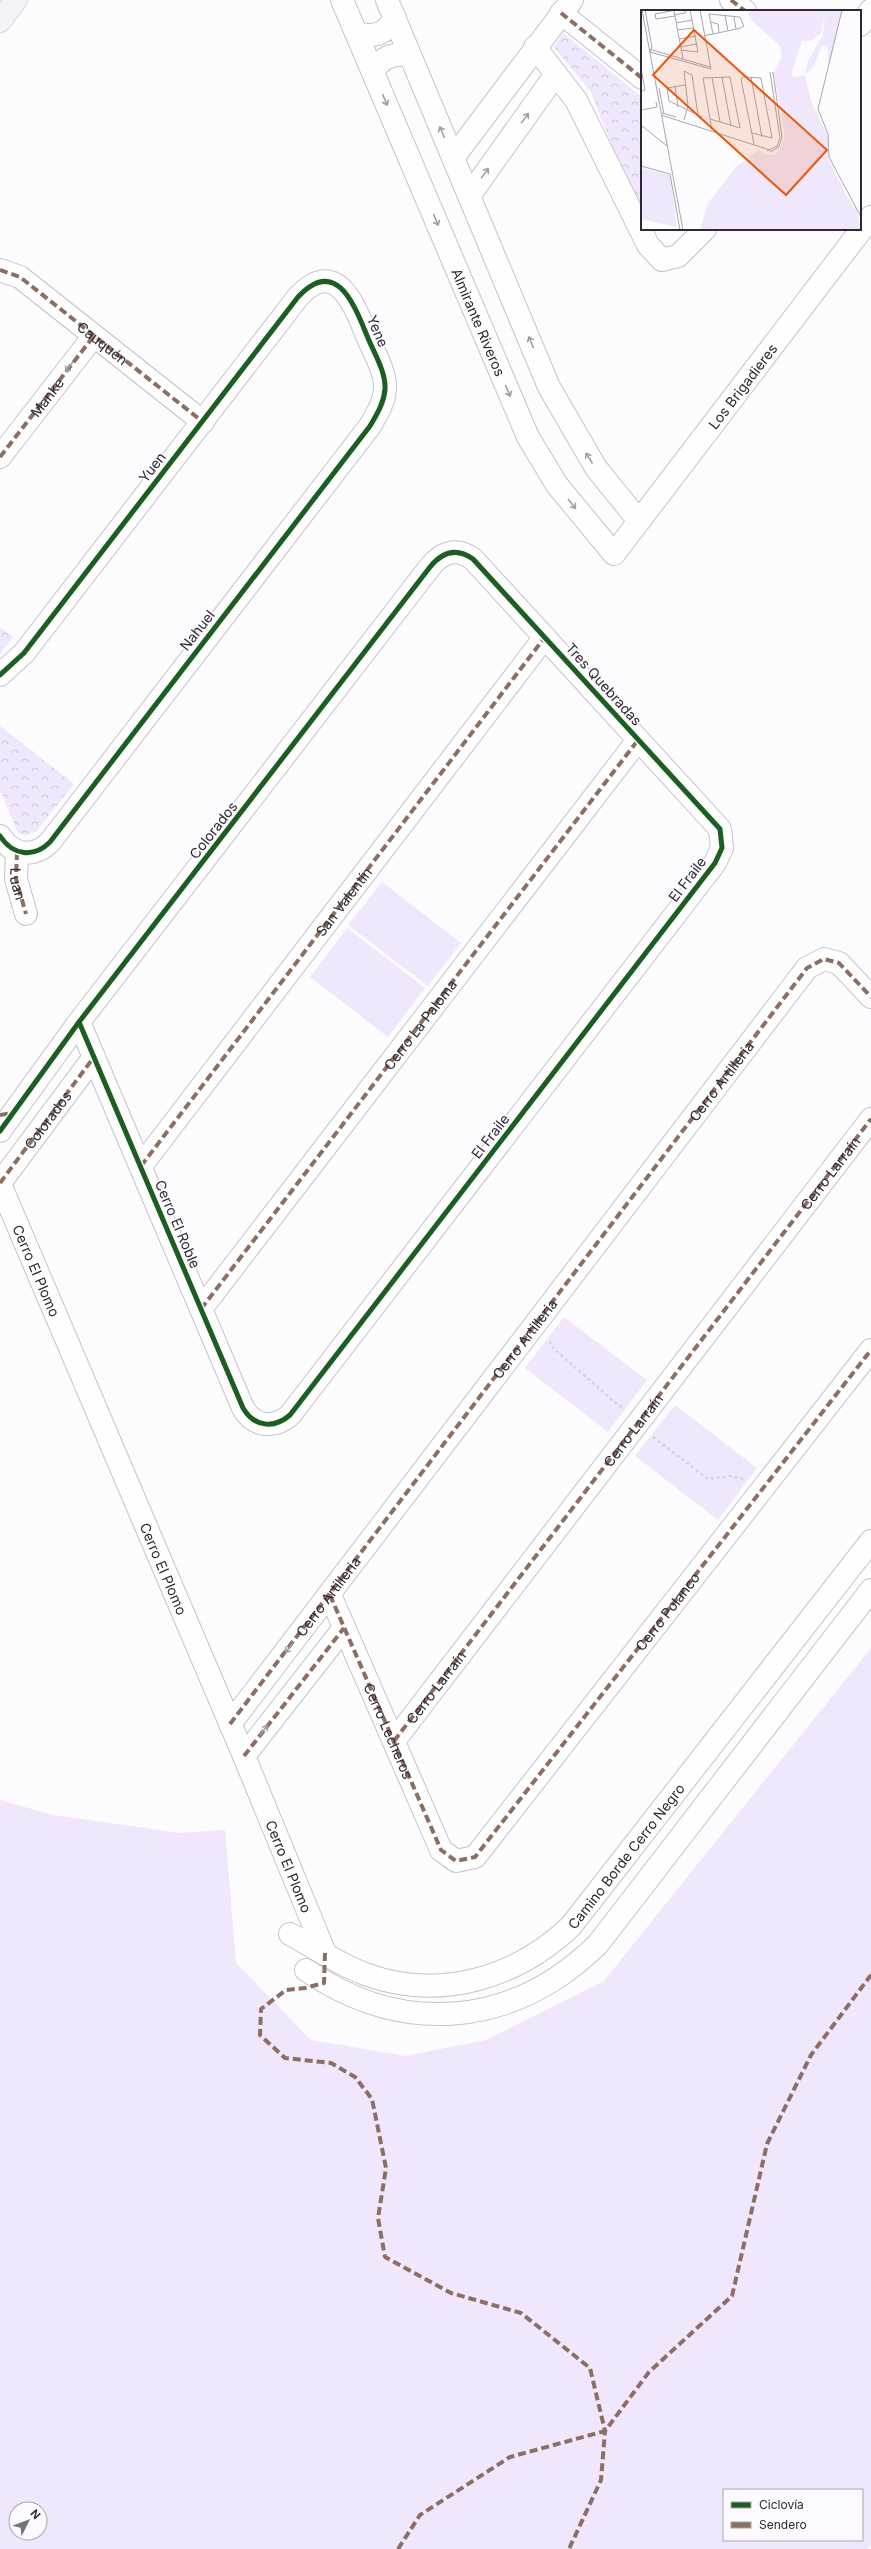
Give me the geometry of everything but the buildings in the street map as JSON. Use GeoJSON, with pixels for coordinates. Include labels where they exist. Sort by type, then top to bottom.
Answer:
{"type":"FeatureCollection","features":[{"type":"Feature","properties":{"kind":"main road"},"geometry":{"type":"LineString","coordinates":[[0,21],[16,0]]}},
{"type":"Feature","properties":{"kind":"street","name":"Almirante Riveros"},"geometry":{"type":"LineString","coordinates":[[342,0],[528,437],[558,485],[614,554]]}},
{"type":"Feature","properties":{"kind":"street"},"geometry":{"type":"LineString","coordinates":[[731,0],[744,10]]}},
{"type":"Feature","properties":{"kind":"street"},"geometry":{"type":"LineString","coordinates":[[453,158],[566,7],[641,77]]}},
{"type":"Feature","properties":{"kind":"street"},"geometry":{"type":"LineString","coordinates":[[357,33],[371,36],[386,31],[391,9]]}},
{"type":"Feature","properties":{"kind":"street"},"geometry":{"type":"LineString","coordinates":[[391,9],[550,387],[564,415],[596,468],[639,521]]}},
{"type":"Feature","properties":{"kind":"street"},"geometry":{"type":"LineString","coordinates":[[861,24],[871,10]]}},
{"type":"Feature","properties":{"kind":"street"},"geometry":{"type":"LineString","coordinates":[[535,47],[576,100],[648,245],[662,260],[678,256],[704,230]]}},
{"type":"Feature","properties":{"kind":"street"},"geometry":{"type":"LineString","coordinates":[[373,72],[377,65],[390,56],[410,56]]}},
{"type":"Feature","properties":{"kind":"street"},"geometry":{"type":"LineString","coordinates":[[469,196],[556,74]]}},
{"type":"Feature","properties":{"kind":"street","name":"Los Brigadieres"},"geometry":{"type":"LineString","coordinates":[[614,554],[871,217]]}},
{"type":"Feature","properties":{"kind":"street","name":"Cauquén"},"geometry":{"type":"LineString","coordinates":[[0,270],[20,277],[93,337],[203,422]]}},
{"type":"Feature","properties":{"kind":"street","name":"Yene"},"geometry":{"type":"LineString","coordinates":[[328,282],[345,290],[353,302],[383,374],[385,390],[382,402]]}},
{"type":"Feature","properties":{"kind":"street","name":"Yuen"},"geometry":{"type":"LineString","coordinates":[[0,675],[24,653],[298,297],[313,285],[328,282]]}},
{"type":"Feature","properties":{"kind":"street","name":"Manke"},"geometry":{"type":"LineString","coordinates":[[0,457],[93,337]]}},
{"type":"Feature","properties":{"kind":"street","name":"Nahuel"},"geometry":{"type":"LineString","coordinates":[[17,852],[35,852],[50,842],[370,426],[382,402]]}},
{"type":"Feature","properties":{"kind":"street","name":"Tres Quebradas"},"geometry":{"type":"LineString","coordinates":[[452,552],[460,552],[472,559],[714,821],[720,830],[722,848]]}},
{"type":"Feature","properties":{"kind":"street","name":"Colorados"},"geometry":{"type":"LineString","coordinates":[[0,1131],[7,1114],[430,567],[439,557],[452,552]]}},
{"type":"Feature","properties":{"kind":"street","name":"San Valentín"},"geometry":{"type":"LineString","coordinates":[[140,1166],[545,637]]}},
{"type":"Feature","properties":{"kind":"street","name":"Cerro La Paloma"},"geometry":{"type":"LineString","coordinates":[[201,1309],[638,740]]}},
{"type":"Feature","properties":{"kind":"street","name":"Luan"},"geometry":{"type":"LineString","coordinates":[[0,836],[10,848],[17,852],[16,879],[26,914]]}},
{"type":"Feature","properties":{"kind":"street","name":"El Fraile"},"geometry":{"type":"LineString","coordinates":[[266,1425],[283,1421],[290,1415],[715,863],[722,848]]}},
{"type":"Feature","properties":{"kind":"street","name":"Cerro Artilleria"},"geometry":{"type":"LineString","coordinates":[[230,1724],[330,1595],[807,968],[824,959],[839,963],[871,997]]}},
{"type":"Feature","properties":{"kind":"street","name":"Cerro El Roble"},"geometry":{"type":"LineString","coordinates":[[79,1022],[247,1414],[258,1423],[266,1425]]}},
{"type":"Feature","properties":{"kind":"street","name":"Colorados"},"geometry":{"type":"LineString","coordinates":[[0,1184],[94,1057]]}},
{"type":"Feature","properties":{"kind":"street","name":"Cerro Larraín"},"geometry":{"type":"LineString","coordinates":[[394,1741],[871,1119]]}},
{"type":"Feature","properties":{"kind":"street","name":"Cerro El Plomo"},"geometry":{"type":"LineString","coordinates":[[0,1184],[244,1756],[325,1953]]}},
{"type":"Feature","properties":{"kind":"street","name":"Cerro Polanco"},"geometry":{"type":"LineString","coordinates":[[456,1861],[468,1860],[480,1852],[871,1350]]}},
{"type":"Feature","properties":{"kind":"street","name":"Camino Borde Cerro Negro"},"geometry":{"type":"LineString","coordinates":[[290,1934],[364,1974],[408,1985],[452,1985],[496,1975],[524,1962],[555,1942],[571,1926],[871,1541]]}},
{"type":"Feature","properties":{"kind":"street"},"geometry":{"type":"LineString","coordinates":[[306,1970],[337,1990],[364,2002],[385,2008],[428,2015],[472,2012],[496,2007],[519,1999],[561,1976],[598,1944],[871,1590]]}},
{"type":"Feature","properties":{"kind":"street","name":"Cerro Lecheros"},"geometry":{"type":"LineString","coordinates":[[330,1595],[437,1844],[446,1855],[456,1861]]}},
{"type":"Feature","properties":{"kind":"street"},"geometry":{"type":"LineString","coordinates":[[244,1756],[344,1628]]}},
{"type":"Feature","properties":{"kind":"green space"},"geometry":{"type":"Polygon","coordinates":[[[563,33],[641,96],[641,220],[591,92],[554,47],[563,33]]]}},
{"type":"Feature","properties":{"kind":"green space"},"geometry":{"type":"Polygon","coordinates":[[[0,627],[13,637],[0,654],[0,627]]]}},
{"type":"Feature","properties":{"kind":"green space"},"geometry":{"type":"Polygon","coordinates":[[[0,726],[74,784],[36,832],[26,835],[18,833],[0,790],[0,726]]]}},
{"type":"Feature","properties":{"kind":"green space"},"geometry":{"type":"Polygon","coordinates":[[[382,882],[461,943],[428,986],[348,925],[382,882]]]}},
{"type":"Feature","properties":{"kind":"green space"},"geometry":{"type":"Polygon","coordinates":[[[347,928],[425,988],[388,1037],[310,977],[347,928]]]}},
{"type":"Feature","properties":{"kind":"green space"},"geometry":{"type":"Polygon","coordinates":[[[564,1317],[647,1380],[608,1432],[525,1368],[564,1317]]]}},
{"type":"Feature","properties":{"kind":"green space"},"geometry":{"type":"Polygon","coordinates":[[[675,1405],[757,1468],[718,1520],[635,1456],[675,1405]]]}},
{"type":"Feature","properties":{"kind":"green space"},"geometry":{"type":"Polygon","coordinates":[[[871,1648],[871,2545],[868,2549],[0,2549],[0,1800],[53,1815],[180,1833],[225,1830],[236,1963],[311,2040],[405,2056],[486,2040],[603,1982],[871,1648]]]}},
{"type":"Feature","properties":{"kind":"marked path"},"geometry":{"type":"LineString","coordinates":[[731,0],[744,10]]}},
{"type":"Feature","properties":{"kind":"marked path"},"geometry":{"type":"LineString","coordinates":[[561,13],[641,77]]}},
{"type":"Feature","properties":{"kind":"marked path"},"geometry":{"type":"LineString","coordinates":[[0,270],[20,277],[203,422]]}},
{"type":"Feature","properties":{"kind":"marked path"},"geometry":{"type":"LineString","coordinates":[[0,457],[93,337]]}},
{"type":"Feature","properties":{"kind":"marked path"},"geometry":{"type":"LineString","coordinates":[[141,1166],[545,637]]}},
{"type":"Feature","properties":{"kind":"marked path"},"geometry":{"type":"LineString","coordinates":[[201,1309],[638,740]]}},
{"type":"Feature","properties":{"kind":"marked path"},"geometry":{"type":"LineString","coordinates":[[17,852],[16,879],[26,914]]}},
{"type":"Feature","properties":{"kind":"marked path"},"geometry":{"type":"LineString","coordinates":[[230,1724],[807,968],[824,959],[839,963],[871,997]]}},
{"type":"Feature","properties":{"kind":"marked path"},"geometry":{"type":"LineString","coordinates":[[0,1183],[94,1057]]}},
{"type":"Feature","properties":{"kind":"marked path"},"geometry":{"type":"LineString","coordinates":[[0,1115],[13,1113]]}},
{"type":"Feature","properties":{"kind":"marked path"},"geometry":{"type":"LineString","coordinates":[[394,1741],[871,1119]]}},
{"type":"Feature","properties":{"kind":"marked path"},"geometry":{"type":"LineString","coordinates":[[330,1595],[441,1850],[456,1861],[475,1857],[871,1350]]}},
{"type":"Feature","properties":{"kind":"marked path"},"geometry":{"type":"LineString","coordinates":[[244,1756],[344,1628]]}},
{"type":"Feature","properties":{"kind":"marked path"},"geometry":{"type":"LineString","coordinates":[[325,1953],[324,1983],[305,1988],[286,1990],[261,2009],[260,2035],[285,2058],[331,2063],[355,2077],[372,2099],[386,2168],[378,2218],[385,2257],[451,2293],[521,2313],[590,2368],[605,2431],[601,2480],[569,2549]]}},
{"type":"Feature","properties":{"kind":"marked path"},"geometry":{"type":"LineString","coordinates":[[398,2549],[420,2515],[510,2457],[605,2431],[649,2372],[732,2296],[767,2144],[811,2055],[871,1975]]}},
{"type":"Feature","properties":{"kind":"cycle path"},"geometry":{"type":"LineString","coordinates":[[0,675],[24,653],[298,297],[312,285],[324,281],[334,283],[343,290],[357,313],[384,376],[385,389],[383,399],[380,408],[370,426],[50,842],[37,851],[24,852],[11,848],[0,836]]}},
{"type":"Feature","properties":{"kind":"cycle path"},"geometry":{"type":"LineString","coordinates":[[0,1131],[79,1022],[430,567],[444,555],[455,552],[467,555],[473,559],[720,829],[722,848],[715,863],[290,1415],[271,1424],[258,1422],[253,1419],[243,1408],[79,1022]]}}]}
